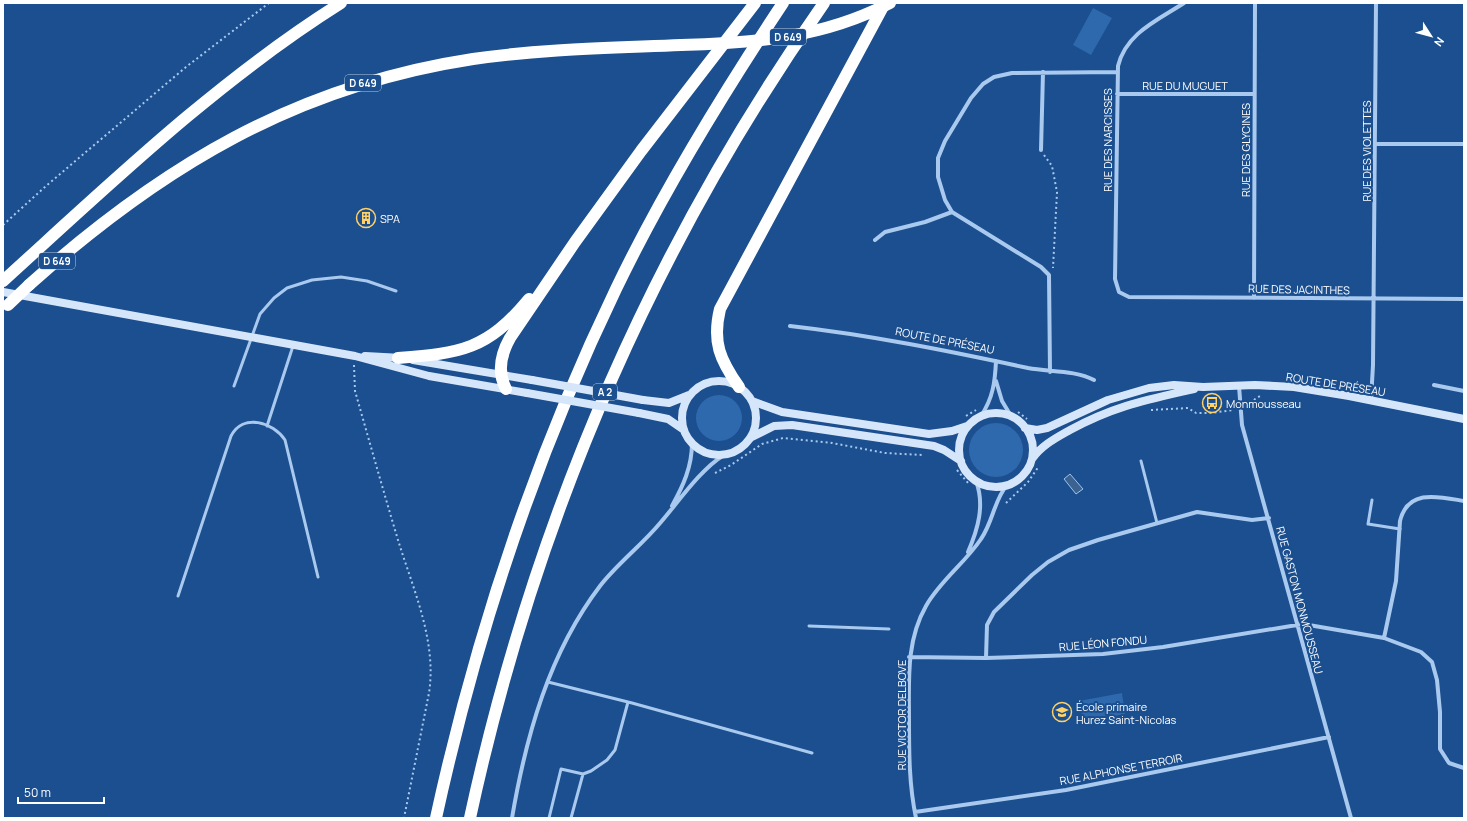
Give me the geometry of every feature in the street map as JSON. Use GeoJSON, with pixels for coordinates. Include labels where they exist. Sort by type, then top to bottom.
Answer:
{"type":"FeatureCollection","features":[{"type":"Feature","properties":{"kind":"highway","name":"D 649"},"geometry":{"type":"LineString","coordinates":[[5,279],[141,156],[238,75],[274,48],[341,3]]}},
{"type":"Feature","properties":{"kind":"highway"},"geometry":{"type":"LineString","coordinates":[[506,389],[500,374],[501,360],[507,343],[575,242],[678,102],[755,3]]}},
{"type":"Feature","properties":{"kind":"highway"},"geometry":{"type":"LineString","coordinates":[[436,818],[462,708],[495,594],[521,514],[561,410],[616,289],[658,206],[732,81],[783,3]]}},
{"type":"Feature","properties":{"kind":"highway","name":"A 2"},"geometry":{"type":"LineString","coordinates":[[470,818],[493,720],[532,587],[576,464],[609,383],[651,291],[701,197],[760,98],[824,3]]}},
{"type":"Feature","properties":{"kind":"highway"},"geometry":{"type":"LineString","coordinates":[[739,387],[724,364],[717,345],[716,332],[720,309],[885,3]]}},
{"type":"Feature","properties":{"kind":"highway","name":"D 649"},"geometry":{"type":"LineString","coordinates":[[6,307],[29,285],[85,237],[154,185],[212,149],[272,118],[345,89],[425,68],[488,57],[681,45],[742,43],[800,35],[850,20],[890,3]]}},
{"type":"Feature","properties":{"kind":"highway"},"geometry":{"type":"LineString","coordinates":[[398,358],[455,351],[472,346],[494,334],[522,308],[575,242]]}},
{"type":"Feature","properties":{"kind":"main road"},"geometry":{"type":"LineString","coordinates":[[3,292],[293,346],[355,356],[420,374],[668,419],[684,431],[692,443],[704,452],[724,455],[739,449],[750,438],[774,426],[792,425],[934,446],[944,450],[958,462],[973,482],[991,486],[1007,484]]}},
{"type":"Feature","properties":{"kind":"main road"},"geometry":{"type":"LineString","coordinates":[[355,356],[398,358],[500,374],[643,400],[669,403],[690,395],[703,385],[715,381],[728,382],[739,387],[752,401],[782,412],[929,434],[952,431],[968,425],[981,416],[998,413],[1012,413],[1028,425],[1032,444],[1030,461]]}},
{"type":"Feature","properties":{"kind":"main road","name":"ROUTE DE PRÉSEAU"},"geometry":{"type":"LineString","coordinates":[[1028,425],[1037,430],[1047,428],[1102,402],[1149,388],[1174,385],[1203,387],[1239,385],[1294,387],[1371,400],[1464,419]]}},
{"type":"Feature","properties":{"kind":"main road","name":"ROUTE DE PRÉSEAU"},"geometry":{"type":"LineString","coordinates":[[1007,484],[1021,476],[1030,461],[1046,444],[1106,412],[1141,400],[1203,387]]}},
{"type":"Feature","properties":{"kind":"main road"},"geometry":{"type":"LineString","coordinates":[[684,431],[682,414],[684,406],[690,395]]}},
{"type":"Feature","properties":{"kind":"main road"},"geometry":{"type":"LineString","coordinates":[[750,438],[756,419],[752,401]]}},
{"type":"Feature","properties":{"kind":"main road"},"geometry":{"type":"LineString","coordinates":[[958,462],[959,444],[968,425]]}},
{"type":"Feature","properties":{"kind":"street","name":"RUE DES NARCISSES"},"geometry":{"type":"LineString","coordinates":[[1134,297],[1122,295],[1115,284],[1117,72],[1121,54],[1132,37],[1184,3]]}},
{"type":"Feature","properties":{"kind":"street","name":"RUE DES GLYCINES"},"geometry":{"type":"LineString","coordinates":[[1254,3],[1254,298]]}},
{"type":"Feature","properties":{"kind":"street","name":"RUE DES VIOLETTES"},"geometry":{"type":"LineString","coordinates":[[1371,400],[1374,299],[1376,3]]}},
{"type":"Feature","properties":{"kind":"street"},"geometry":{"type":"LineString","coordinates":[[1041,150],[1043,72]]}},
{"type":"Feature","properties":{"kind":"street"},"geometry":{"type":"LineString","coordinates":[[1050,372],[1049,275],[1041,266],[952,212],[944,200],[938,177],[938,158],[945,141],[971,98],[979,87],[994,77],[1012,73],[1117,72]]}},
{"type":"Feature","properties":{"kind":"street","name":"RUE DU MUGUET"},"geometry":{"type":"LineString","coordinates":[[1117,94],[1254,94]]}},
{"type":"Feature","properties":{"kind":"street"},"geometry":{"type":"LineString","coordinates":[[1375,144],[1464,144]]}},
{"type":"Feature","properties":{"kind":"street"},"geometry":{"type":"LineString","coordinates":[[875,240],[885,232],[925,222],[952,212]]}},
{"type":"Feature","properties":{"kind":"street","name":"RUE DES JACINTHES"},"geometry":{"type":"LineString","coordinates":[[1134,297],[1464,300]]}},
{"type":"Feature","properties":{"kind":"street","name":"ROUTE DE PRÉSEAU"},"geometry":{"type":"LineString","coordinates":[[790,326],[868,336],[1050,372],[1079,375],[1094,380]]}},
{"type":"Feature","properties":{"kind":"street"},"geometry":{"type":"LineString","coordinates":[[996,361],[996,378],[1002,401],[1012,413]]}},
{"type":"Feature","properties":{"kind":"street"},"geometry":{"type":"LineString","coordinates":[[981,416],[990,400],[996,378]]}},
{"type":"Feature","properties":{"kind":"street","name":"RUE GASTON MONMOUSSEAU"},"geometry":{"type":"LineString","coordinates":[[1239,385],[1242,425],[1351,818]]}},
{"type":"Feature","properties":{"kind":"street"},"geometry":{"type":"LineString","coordinates":[[1434,385],[1464,391]]}},
{"type":"Feature","properties":{"kind":"street"},"geometry":{"type":"LineString","coordinates":[[668,513],[688,470],[692,443]]}},
{"type":"Feature","properties":{"kind":"street"},"geometry":{"type":"LineString","coordinates":[[512,818],[526,751],[548,682],[568,636],[595,593],[609,575],[656,528],[707,466],[724,455]]}},
{"type":"Feature","properties":{"kind":"street","name":"RUE VICTOR DELBOVE"},"geometry":{"type":"LineString","coordinates":[[967,556],[975,536],[980,515],[980,495],[973,482]]}},
{"type":"Feature","properties":{"kind":"street","name":"RUE VICTOR DELBOVE"},"geometry":{"type":"LineString","coordinates":[[916,818],[909,770],[910,657],[915,629],[926,606],[937,590],[985,534],[999,496],[1007,484]]}},
{"type":"Feature","properties":{"kind":"street"},"geometry":{"type":"LineString","coordinates":[[1384,638],[1396,581],[1402,516],[1406,508],[1418,499],[1434,496],[1464,501]]}},
{"type":"Feature","properties":{"kind":"street"},"geometry":{"type":"LineString","coordinates":[[986,658],[987,625],[991,616],[1025,581],[1040,568],[1056,557],[1076,547],[1200,512],[1252,520],[1268,518]]}},
{"type":"Feature","properties":{"kind":"street","name":"RUE LÉON FONDU"},"geometry":{"type":"LineString","coordinates":[[910,657],[986,658],[1103,654],[1163,647],[1297,624],[1315,625],[1384,638],[1421,652],[1432,662],[1436,673],[1438,692],[1440,749],[1448,763],[1464,768]]}},
{"type":"Feature","properties":{"kind":"street","name":"RUE ALPHONSE TERROIR"},"geometry":{"type":"LineString","coordinates":[[915,812],[1066,790],[1329,737]]}},
{"type":"Feature","properties":{"kind":"lane"},"geometry":{"type":"LineString","coordinates":[[234,386],[257,320],[264,309],[280,293],[295,284],[320,278],[346,277],[367,281],[396,291]]}},
{"type":"Feature","properties":{"kind":"lane"},"geometry":{"type":"LineString","coordinates":[[267,426],[293,346]]}},
{"type":"Feature","properties":{"kind":"lane"},"geometry":{"type":"LineString","coordinates":[[178,596],[231,436],[237,427],[245,422],[254,422],[279,432],[287,445],[318,577]]}},
{"type":"Feature","properties":{"kind":"lane"},"geometry":{"type":"LineString","coordinates":[[1141,461],[1157,523]]}},
{"type":"Feature","properties":{"kind":"lane"},"geometry":{"type":"LineString","coordinates":[[1372,500],[1368,524],[1400,529]]}},
{"type":"Feature","properties":{"kind":"lane"},"geometry":{"type":"LineString","coordinates":[[809,626],[889,629]]}},
{"type":"Feature","properties":{"kind":"lane"},"geometry":{"type":"LineString","coordinates":[[548,682],[628,702],[812,753]]}},
{"type":"Feature","properties":{"kind":"lane"},"geometry":{"type":"LineString","coordinates":[[549,818],[562,769],[583,774],[591,771],[607,760],[616,750],[628,702]]}},
{"type":"Feature","properties":{"kind":"lane"},"geometry":{"type":"LineString","coordinates":[[571,818],[583,774]]}},
{"type":"Feature","properties":{"kind":"path"},"geometry":{"type":"LineString","coordinates":[[3,225],[46,186],[186,67],[265,4],[269,3]]}},
{"type":"Feature","properties":{"kind":"path"},"geometry":{"type":"LineString","coordinates":[[1041,150],[1052,166],[1057,192],[1055,256],[1050,284]]}},
{"type":"Feature","properties":{"kind":"path"},"geometry":{"type":"LineString","coordinates":[[355,356],[355,391],[417,600],[430,652],[431,675],[429,693],[404,818]]}},
{"type":"Feature","properties":{"kind":"path"},"geometry":{"type":"LineString","coordinates":[[1145,411],[1188,408],[1196,413],[1210,413],[1240,410],[1249,408],[1255,399],[1267,395]]}},
{"type":"Feature","properties":{"kind":"path"},"geometry":{"type":"LineString","coordinates":[[1012,413],[1028,425]]}},
{"type":"Feature","properties":{"kind":"path"},"geometry":{"type":"LineString","coordinates":[[709,475],[731,465],[762,444],[783,438],[832,443],[885,453],[928,455]]}},
{"type":"Feature","properties":{"kind":"path"},"geometry":{"type":"LineString","coordinates":[[958,462],[960,474],[973,482]]}},
{"type":"Feature","properties":{"kind":"path"},"geometry":{"type":"LineString","coordinates":[[1002,506],[1028,482],[1041,462]]}},
{"type":"Feature","properties":{"kind":"shaded area"},"geometry":{"type":"Polygon","coordinates":[[[1093,8],[1112,18],[1091,55],[1073,45],[1093,8]]]}},
{"type":"Feature","properties":{"kind":"shaded area"},"geometry":{"type":"Polygon","coordinates":[[[714,395],[724,395],[736,401],[741,409],[741,427],[736,435],[728,440],[714,441],[706,438],[699,431],[696,423],[696,413],[699,405],[706,398],[714,395]]]}},
{"type":"Feature","properties":{"kind":"shaded area"},"geometry":{"type":"Polygon","coordinates":[[[996,423],[1006,425],[1015,431],[1021,440],[1023,450],[1021,460],[1015,469],[1006,475],[996,477],[986,475],[977,469],[971,460],[969,450],[971,440],[977,431],[986,425],[996,423]]]}},
{"type":"Feature","properties":{"kind":"shaded area"},"geometry":{"type":"Polygon","coordinates":[[[1070,474],[1083,489],[1076,494],[1064,479],[1070,474]]]}},
{"type":"Feature","properties":{"kind":"shaded area"},"geometry":{"type":"Polygon","coordinates":[[[1122,693],[1125,714],[1083,722],[1079,701],[1122,693]]]}},
{"type":"Feature","properties":{"kind":"place","name":"SPA"},"geometry":{"type":"Point","coordinates":[366,218]}},
{"type":"Feature","properties":{"kind":"place","name":"Monmousseau"},"geometry":{"type":"Point","coordinates":[1212,403]}},
{"type":"Feature","properties":{"kind":"place","name":"École primaire Hurez Saint-Nicolas"},"geometry":{"type":"Point","coordinates":[1062,712]}}]}
